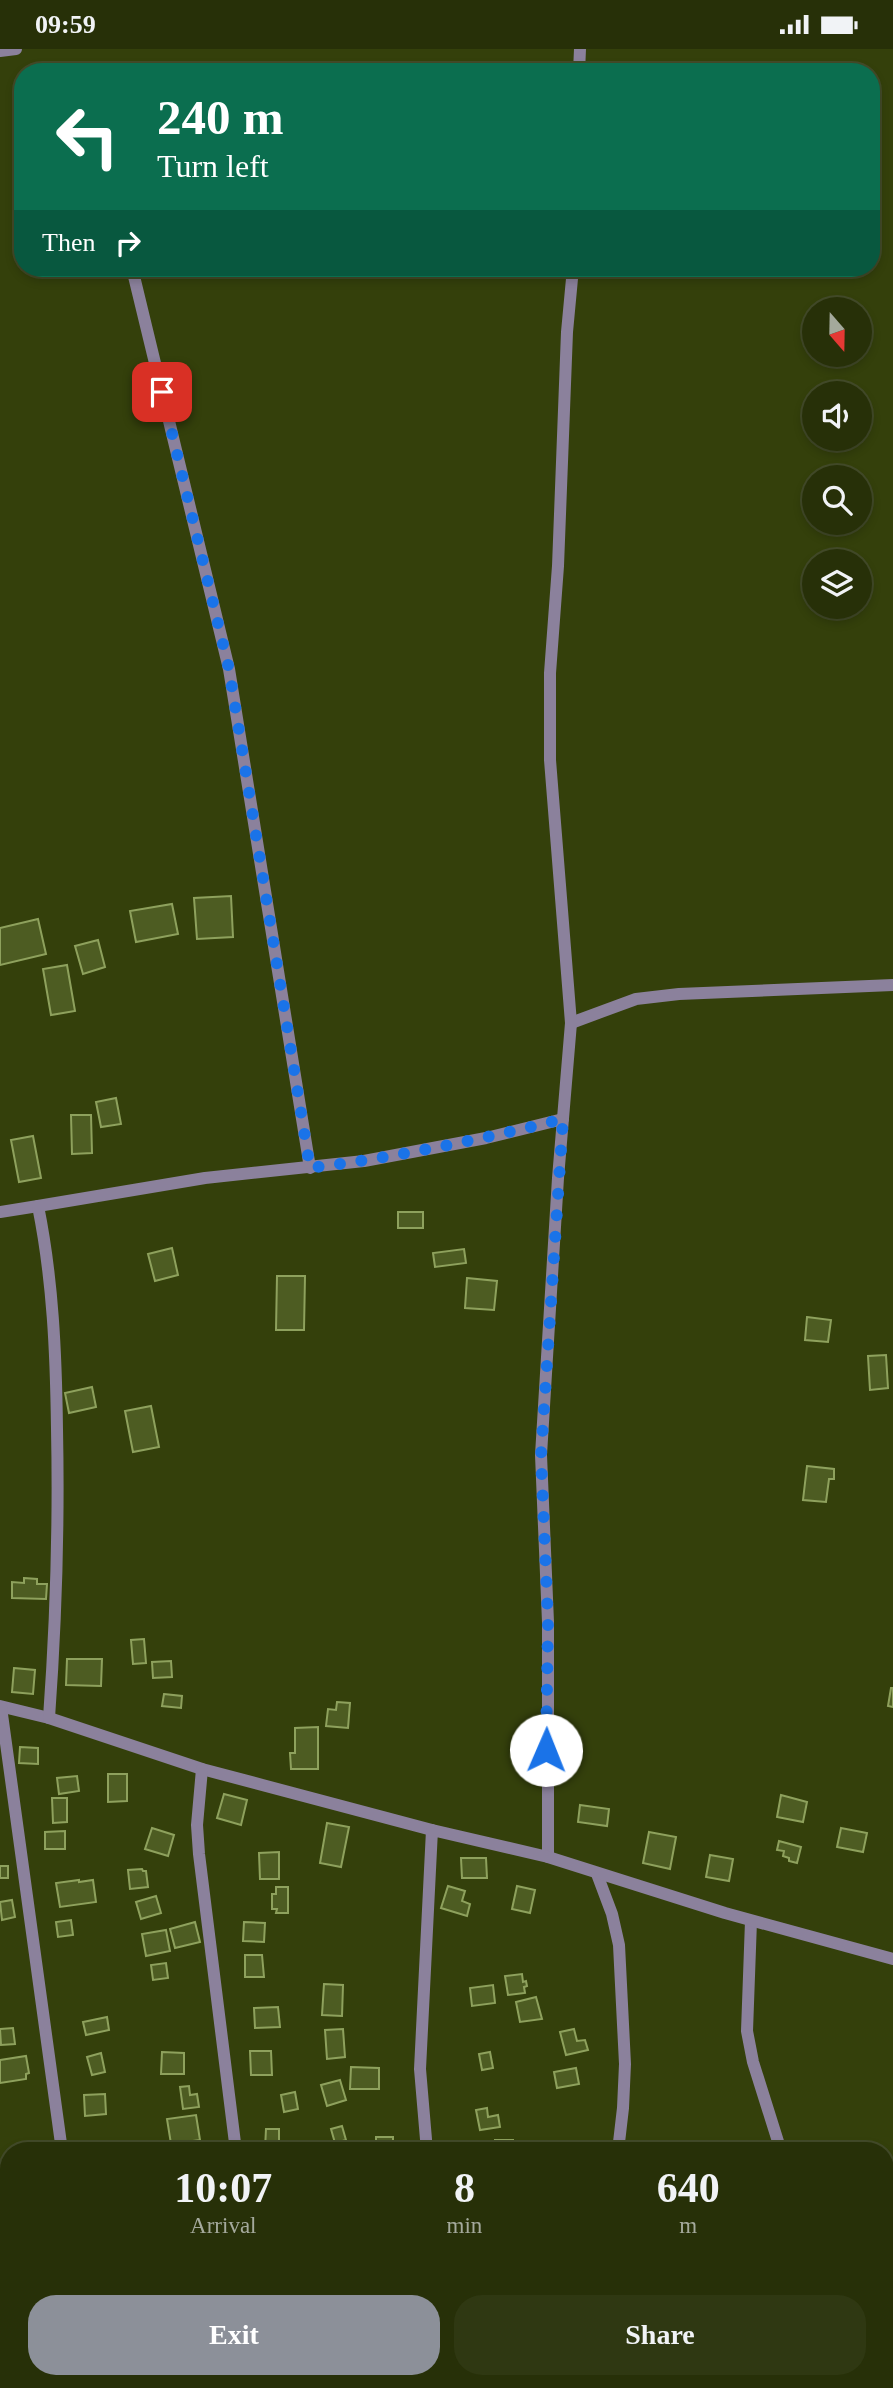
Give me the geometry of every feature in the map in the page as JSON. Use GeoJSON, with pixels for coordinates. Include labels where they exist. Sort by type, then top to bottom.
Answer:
{"type":"FeatureCollection","features":[{"type":"Feature","properties":{"kind":"street"},"geometry":{"type":"LineString","coordinates":[[0,51],[16,49]]}},
{"type":"Feature","properties":{"kind":"street"},"geometry":{"type":"LineString","coordinates":[[134,277],[229,669],[310,1168]]}},
{"type":"Feature","properties":{"kind":"street"},"geometry":{"type":"LineString","coordinates":[[548,1857],[548,1622],[541,1455],[571,1023],[550,760],[550,673],[558,566],[567,320],[572,277]]}},
{"type":"Feature","properties":{"kind":"street"},"geometry":{"type":"LineString","coordinates":[[571,1023],[636,999],[679,994],[893,985]]}},
{"type":"Feature","properties":{"kind":"street"},"geometry":{"type":"LineString","coordinates":[[0,1212],[205,1178],[376,1159],[486,1138],[563,1119]]}},
{"type":"Feature","properties":{"kind":"street"},"geometry":{"type":"LineString","coordinates":[[38,1206],[52,1292],[57,1420],[59,1524],[49,1718]]}},
{"type":"Feature","properties":{"kind":"street"},"geometry":{"type":"LineString","coordinates":[[61,2142],[0,1706],[49,1718],[202,1769],[432,1830],[548,1857],[751,1921],[893,1959]]}},
{"type":"Feature","properties":{"kind":"street"},"geometry":{"type":"LineString","coordinates":[[202,1769],[197,1825],[199,1854],[235,2142]]}},
{"type":"Feature","properties":{"kind":"street"},"geometry":{"type":"LineString","coordinates":[[426,2142],[420,2069],[432,1830]]}},
{"type":"Feature","properties":{"kind":"street"},"geometry":{"type":"LineString","coordinates":[[597,1874],[612,1913],[619,1945],[625,2064],[619,2142]]}},
{"type":"Feature","properties":{"kind":"street"},"geometry":{"type":"LineString","coordinates":[[751,1921],[747,2031],[753,2061],[777,2142]]}},
{"type":"Feature","properties":{"kind":"building"},"geometry":{"type":"Polygon","coordinates":[[[231,896],[233,937],[197,939],[194,898],[231,896]]]}},
{"type":"Feature","properties":{"kind":"building"},"geometry":{"type":"Polygon","coordinates":[[[172,904],[178,934],[136,942],[130,911],[172,904]]]}},
{"type":"Feature","properties":{"kind":"building"},"geometry":{"type":"Polygon","coordinates":[[[38,919],[46,954],[0,965],[0,928],[38,919]]]}},
{"type":"Feature","properties":{"kind":"building"},"geometry":{"type":"Polygon","coordinates":[[[98,940],[105,967],[83,974],[75,946],[98,940]]]}},
{"type":"Feature","properties":{"kind":"building"},"geometry":{"type":"Polygon","coordinates":[[[67,965],[75,1011],[51,1015],[43,969],[67,965]]]}},
{"type":"Feature","properties":{"kind":"building"},"geometry":{"type":"Polygon","coordinates":[[[116,1098],[121,1124],[101,1127],[96,1102],[116,1098]]]}},
{"type":"Feature","properties":{"kind":"building"},"geometry":{"type":"Polygon","coordinates":[[[71,1115],[91,1115],[92,1153],[72,1154],[71,1115]]]}},
{"type":"Feature","properties":{"kind":"building"},"geometry":{"type":"Polygon","coordinates":[[[33,1136],[41,1178],[19,1182],[11,1140],[33,1136]]]}},
{"type":"Feature","properties":{"kind":"building"},"geometry":{"type":"Polygon","coordinates":[[[398,1212],[423,1212],[423,1228],[398,1228],[398,1212]]]}},
{"type":"Feature","properties":{"kind":"building"},"geometry":{"type":"Polygon","coordinates":[[[172,1248],[178,1275],[155,1281],[148,1254],[172,1248]]]}},
{"type":"Feature","properties":{"kind":"building"},"geometry":{"type":"Polygon","coordinates":[[[464,1249],[466,1263],[435,1267],[433,1253],[464,1249]]]}},
{"type":"Feature","properties":{"kind":"building"},"geometry":{"type":"Polygon","coordinates":[[[277,1276],[305,1276],[304,1330],[276,1330],[277,1276]]]}},
{"type":"Feature","properties":{"kind":"building"},"geometry":{"type":"Polygon","coordinates":[[[467,1278],[497,1281],[494,1310],[465,1308],[467,1278]]]}},
{"type":"Feature","properties":{"kind":"building"},"geometry":{"type":"Polygon","coordinates":[[[807,1317],[831,1320],[828,1342],[805,1340],[807,1317]]]}},
{"type":"Feature","properties":{"kind":"building"},"geometry":{"type":"Polygon","coordinates":[[[886,1355],[888,1388],[870,1390],[868,1356],[886,1355]]]}},
{"type":"Feature","properties":{"kind":"building"},"geometry":{"type":"Polygon","coordinates":[[[92,1387],[96,1407],[69,1413],[65,1393],[92,1387]]]}},
{"type":"Feature","properties":{"kind":"building"},"geometry":{"type":"Polygon","coordinates":[[[151,1406],[159,1447],[133,1452],[125,1411],[151,1406]]]}},
{"type":"Feature","properties":{"kind":"building"},"geometry":{"type":"Polygon","coordinates":[[[807,1466],[834,1469],[834,1479],[829,1479],[826,1502],[803,1500],[807,1466]]]}},
{"type":"Feature","properties":{"kind":"building"},"geometry":{"type":"Polygon","coordinates":[[[24,1578],[37,1579],[37,1584],[47,1584],[46,1599],[12,1598],[12,1582],[24,1583],[24,1578]]]}},
{"type":"Feature","properties":{"kind":"building"},"geometry":{"type":"Polygon","coordinates":[[[144,1639],[146,1663],[133,1664],[131,1640],[144,1639]]]}},
{"type":"Feature","properties":{"kind":"building"},"geometry":{"type":"Polygon","coordinates":[[[67,1659],[102,1659],[101,1686],[66,1685],[67,1659]]]}},
{"type":"Feature","properties":{"kind":"building"},"geometry":{"type":"Polygon","coordinates":[[[171,1661],[172,1677],[153,1678],[152,1662],[171,1661]]]}},
{"type":"Feature","properties":{"kind":"building"},"geometry":{"type":"Polygon","coordinates":[[[14,1668],[35,1670],[33,1694],[12,1692],[14,1668]]]}},
{"type":"Feature","properties":{"kind":"building"},"geometry":{"type":"Polygon","coordinates":[[[893,1688],[893,1707],[888,1706],[893,1688]]]}},
{"type":"Feature","properties":{"kind":"building"},"geometry":{"type":"Polygon","coordinates":[[[164,1694],[182,1696],[181,1708],[162,1706],[164,1694]]]}},
{"type":"Feature","properties":{"kind":"building"},"geometry":{"type":"Polygon","coordinates":[[[337,1702],[350,1703],[348,1728],[326,1726],[328,1709],[336,1710],[337,1702]]]}},
{"type":"Feature","properties":{"kind":"building"},"geometry":{"type":"Polygon","coordinates":[[[318,1727],[318,1769],[291,1769],[290,1753],[295,1753],[295,1728],[318,1727]]]}},
{"type":"Feature","properties":{"kind":"building"},"geometry":{"type":"Polygon","coordinates":[[[20,1747],[38,1748],[38,1764],[19,1763],[20,1747]]]}},
{"type":"Feature","properties":{"kind":"building"},"geometry":{"type":"Polygon","coordinates":[[[108,1774],[127,1774],[127,1801],[108,1802],[108,1774]]]}},
{"type":"Feature","properties":{"kind":"building"},"geometry":{"type":"Polygon","coordinates":[[[77,1776],[79,1791],[59,1794],[57,1778],[77,1776]]]}},
{"type":"Feature","properties":{"kind":"building"},"geometry":{"type":"Polygon","coordinates":[[[224,1794],[247,1800],[241,1825],[217,1818],[224,1794]]]}},
{"type":"Feature","properties":{"kind":"building"},"geometry":{"type":"Polygon","coordinates":[[[781,1795],[807,1802],[803,1822],[777,1817],[781,1795]]]}},
{"type":"Feature","properties":{"kind":"building"},"geometry":{"type":"Polygon","coordinates":[[[52,1798],[67,1798],[67,1822],[53,1823],[52,1798]]]}},
{"type":"Feature","properties":{"kind":"building"},"geometry":{"type":"Polygon","coordinates":[[[580,1805],[609,1809],[607,1826],[578,1822],[580,1805]]]}},
{"type":"Feature","properties":{"kind":"building"},"geometry":{"type":"Polygon","coordinates":[[[327,1823],[349,1827],[341,1867],[320,1863],[327,1823]]]}},
{"type":"Feature","properties":{"kind":"building"},"geometry":{"type":"Polygon","coordinates":[[[152,1828],[174,1835],[168,1856],[145,1849],[152,1828]]]}},
{"type":"Feature","properties":{"kind":"building"},"geometry":{"type":"Polygon","coordinates":[[[841,1828],[867,1833],[863,1852],[837,1847],[841,1828]]]}},
{"type":"Feature","properties":{"kind":"building"},"geometry":{"type":"Polygon","coordinates":[[[65,1831],[65,1849],[45,1849],[45,1832],[65,1831]]]}},
{"type":"Feature","properties":{"kind":"building"},"geometry":{"type":"Polygon","coordinates":[[[649,1832],[676,1837],[670,1869],[643,1863],[649,1832]]]}},
{"type":"Feature","properties":{"kind":"building"},"geometry":{"type":"Polygon","coordinates":[[[779,1841],[801,1847],[797,1863],[783,1856],[784,1851],[777,1850],[779,1841]]]}},
{"type":"Feature","properties":{"kind":"building"},"geometry":{"type":"Polygon","coordinates":[[[279,1852],[279,1879],[260,1879],[259,1853],[279,1852]]]}},
{"type":"Feature","properties":{"kind":"building"},"geometry":{"type":"Polygon","coordinates":[[[710,1855],[733,1859],[729,1881],[706,1877],[710,1855]]]}},
{"type":"Feature","properties":{"kind":"building"},"geometry":{"type":"Polygon","coordinates":[[[461,1858],[486,1858],[487,1878],[462,1878],[461,1858]]]}},
{"type":"Feature","properties":{"kind":"building"},"geometry":{"type":"Polygon","coordinates":[[[0,1866],[8,1866],[8,1878],[0,1878],[0,1866]]]}},
{"type":"Feature","properties":{"kind":"building"},"geometry":{"type":"Polygon","coordinates":[[[128,1870],[146,1871],[148,1887],[130,1889],[128,1870]]]}},
{"type":"Feature","properties":{"kind":"building"},"geometry":{"type":"Polygon","coordinates":[[[93,1880],[96,1902],[60,1907],[56,1883],[93,1880]]]}},
{"type":"Feature","properties":{"kind":"building"},"geometry":{"type":"Polygon","coordinates":[[[448,1886],[465,1891],[462,1901],[470,1904],[467,1916],[441,1908],[448,1886]]]}},
{"type":"Feature","properties":{"kind":"building"},"geometry":{"type":"Polygon","coordinates":[[[517,1886],[535,1890],[530,1913],[512,1909],[517,1886]]]}},
{"type":"Feature","properties":{"kind":"building"},"geometry":{"type":"Polygon","coordinates":[[[276,1887],[288,1887],[288,1913],[276,1913],[277,1909],[272,1909],[272,1894],[276,1894],[276,1887]]]}},
{"type":"Feature","properties":{"kind":"building"},"geometry":{"type":"Polygon","coordinates":[[[156,1896],[161,1913],[141,1919],[136,1902],[156,1896]]]}},
{"type":"Feature","properties":{"kind":"building"},"geometry":{"type":"Polygon","coordinates":[[[12,1900],[15,1917],[2,1920],[0,1902],[12,1900]]]}},
{"type":"Feature","properties":{"kind":"building"},"geometry":{"type":"Polygon","coordinates":[[[71,1920],[73,1935],[58,1937],[56,1922],[71,1920]]]}},
{"type":"Feature","properties":{"kind":"building"},"geometry":{"type":"Polygon","coordinates":[[[195,1922],[200,1942],[175,1948],[170,1929],[195,1922]]]}},
{"type":"Feature","properties":{"kind":"building"},"geometry":{"type":"Polygon","coordinates":[[[244,1922],[265,1923],[264,1942],[243,1941],[244,1922]]]}},
{"type":"Feature","properties":{"kind":"building"},"geometry":{"type":"Polygon","coordinates":[[[166,1930],[170,1951],[146,1956],[142,1934],[166,1930]]]}},
{"type":"Feature","properties":{"kind":"building"},"geometry":{"type":"Polygon","coordinates":[[[245,1955],[262,1955],[264,1977],[245,1977],[245,1955]]]}},
{"type":"Feature","properties":{"kind":"building"},"geometry":{"type":"Polygon","coordinates":[[[166,1963],[168,1978],[153,1980],[151,1965],[166,1963]]]}},
{"type":"Feature","properties":{"kind":"building"},"geometry":{"type":"Polygon","coordinates":[[[522,1974],[523,1982],[526,1981],[527,1986],[524,1987],[525,1993],[508,1995],[505,1976],[522,1974]]]}},
{"type":"Feature","properties":{"kind":"building"},"geometry":{"type":"Polygon","coordinates":[[[324,1984],[343,1985],[342,2016],[322,2015],[324,1984]]]}},
{"type":"Feature","properties":{"kind":"building"},"geometry":{"type":"Polygon","coordinates":[[[493,1985],[495,2003],[472,2006],[470,1988],[493,1985]]]}},
{"type":"Feature","properties":{"kind":"building"},"geometry":{"type":"Polygon","coordinates":[[[536,1997],[542,2019],[520,2022],[516,2002],[536,1997]]]}},
{"type":"Feature","properties":{"kind":"building"},"geometry":{"type":"Polygon","coordinates":[[[278,2007],[280,2027],[255,2028],[254,2008],[278,2007]]]}},
{"type":"Feature","properties":{"kind":"building"},"geometry":{"type":"Polygon","coordinates":[[[107,2017],[109,2030],[86,2035],[83,2022],[107,2017]]]}},
{"type":"Feature","properties":{"kind":"building"},"geometry":{"type":"Polygon","coordinates":[[[13,2028],[15,2044],[1,2045],[0,2029],[13,2028]]]}},
{"type":"Feature","properties":{"kind":"building"},"geometry":{"type":"Polygon","coordinates":[[[343,2029],[345,2057],[327,2059],[325,2030],[343,2029]]]}},
{"type":"Feature","properties":{"kind":"building"},"geometry":{"type":"Polygon","coordinates":[[[574,2029],[577,2041],[585,2040],[588,2050],[566,2055],[560,2032],[574,2029]]]}},
{"type":"Feature","properties":{"kind":"building"},"geometry":{"type":"Polygon","coordinates":[[[250,2051],[271,2051],[272,2075],[251,2075],[250,2051]]]}},
{"type":"Feature","properties":{"kind":"building"},"geometry":{"type":"Polygon","coordinates":[[[162,2052],[184,2053],[184,2074],[161,2074],[162,2052]]]}},
{"type":"Feature","properties":{"kind":"building"},"geometry":{"type":"Polygon","coordinates":[[[490,2052],[493,2068],[482,2070],[479,2054],[490,2052]]]}},
{"type":"Feature","properties":{"kind":"building"},"geometry":{"type":"Polygon","coordinates":[[[101,2053],[105,2072],[92,2075],[87,2057],[101,2053]]]}},
{"type":"Feature","properties":{"kind":"building"},"geometry":{"type":"Polygon","coordinates":[[[26,2056],[29,2073],[26,2074],[26,2079],[0,2083],[0,2060],[26,2056]]]}},
{"type":"Feature","properties":{"kind":"building"},"geometry":{"type":"Polygon","coordinates":[[[351,2067],[379,2068],[379,2089],[350,2089],[351,2067]]]}},
{"type":"Feature","properties":{"kind":"building"},"geometry":{"type":"Polygon","coordinates":[[[576,2068],[579,2084],[557,2088],[554,2072],[576,2068]]]}},
{"type":"Feature","properties":{"kind":"building"},"geometry":{"type":"Polygon","coordinates":[[[340,2080],[346,2100],[327,2106],[321,2085],[340,2080]]]}},
{"type":"Feature","properties":{"kind":"building"},"geometry":{"type":"Polygon","coordinates":[[[189,2086],[190,2095],[197,2094],[199,2107],[183,2109],[180,2087],[189,2086]]]}},
{"type":"Feature","properties":{"kind":"building"},"geometry":{"type":"Polygon","coordinates":[[[295,2092],[298,2109],[284,2112],[281,2095],[295,2092]]]}},
{"type":"Feature","properties":{"kind":"building"},"geometry":{"type":"Polygon","coordinates":[[[105,2094],[106,2114],[85,2116],[84,2095],[105,2094]]]}},
{"type":"Feature","properties":{"kind":"building"},"geometry":{"type":"Polygon","coordinates":[[[487,2108],[488,2117],[498,2115],[500,2127],[480,2130],[476,2110],[487,2108]]]}},
{"type":"Feature","properties":{"kind":"building"},"geometry":{"type":"Polygon","coordinates":[[[196,2115],[200,2140],[171,2142],[167,2119],[196,2115]]]}},
{"type":"Feature","properties":{"kind":"building"},"geometry":{"type":"Polygon","coordinates":[[[342,2126],[346,2140],[335,2142],[331,2129],[342,2126]]]}},
{"type":"Feature","properties":{"kind":"building"},"geometry":{"type":"Polygon","coordinates":[[[266,2129],[279,2129],[279,2142],[265,2142],[266,2129]]]}},
{"type":"Feature","properties":{"kind":"building"},"geometry":{"type":"Polygon","coordinates":[[[376,2137],[393,2137],[393,2142],[376,2142],[376,2137]]]}},
{"type":"Feature","properties":{"kind":"building"},"geometry":{"type":"Polygon","coordinates":[[[495,2140],[513,2140],[513,2142],[495,2140]]]}},
{"type":"Feature","properties":{"kind":"route"},"geometry":{"type":"LineString","coordinates":[[162,392],[229,669],[310,1168],[364,1161],[486,1138],[563,1119],[541,1455],[548,1622],[546,1750]]}}]}
